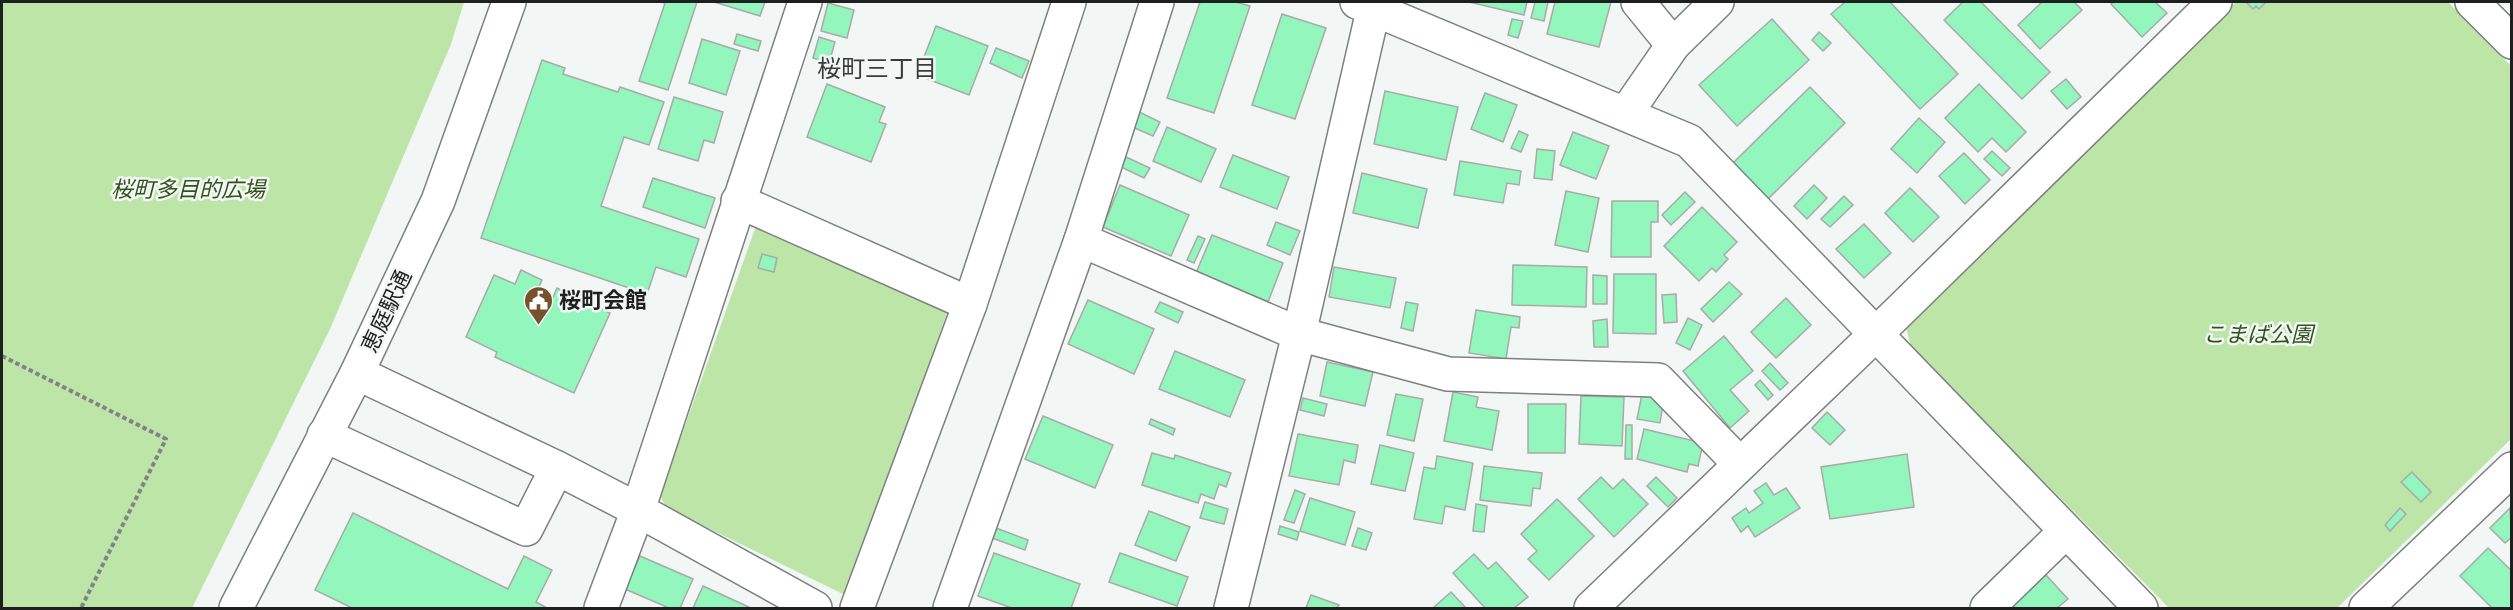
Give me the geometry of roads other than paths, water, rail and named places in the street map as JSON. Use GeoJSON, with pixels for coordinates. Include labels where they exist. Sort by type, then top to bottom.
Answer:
{"type":"FeatureCollection","features":[{"type":"Feature","properties":{"kind":"street","name":"恵庭駅通"},"geometry":{"type":"LineString","coordinates":[[236,609],[357,373],[438,201],[509,2]]}},
{"type":"Feature","properties":{"kind":"street"},"geometry":{"type":"LineString","coordinates":[[601,609],[638,510],[805,2]]}},
{"type":"Feature","properties":{"kind":"street"},"geometry":{"type":"LineString","coordinates":[[857,609],[970,304],[1069,2]]}},
{"type":"Feature","properties":{"kind":"street"},"geometry":{"type":"LineString","coordinates":[[950,609],[1081,240],[1157,2]]}},
{"type":"Feature","properties":{"kind":"street"},"geometry":{"type":"LineString","coordinates":[[1638,2],[1673,45]]}},
{"type":"Feature","properties":{"kind":"street"},"geometry":{"type":"LineString","coordinates":[[1626,113],[1673,45],[1717,2]]}},
{"type":"Feature","properties":{"kind":"street"},"geometry":{"type":"LineString","coordinates":[[1591,609],[2215,2]]}},
{"type":"Feature","properties":{"kind":"street"},"geometry":{"type":"LineString","coordinates":[[2472,2],[2511,42]]}},
{"type":"Feature","properties":{"kind":"street"},"geometry":{"type":"LineString","coordinates":[[1231,609],[1299,334],[1368,4],[1689,141],[2141,609]]}},
{"type":"Feature","properties":{"kind":"street"},"geometry":{"type":"LineString","coordinates":[[738,201],[970,304]]}},
{"type":"Feature","properties":{"kind":"street"},"geometry":{"type":"LineString","coordinates":[[1081,240],[1299,334],[1448,374],[1658,380],[1740,463]]}},
{"type":"Feature","properties":{"kind":"street"},"geometry":{"type":"LineString","coordinates":[[357,373],[557,468],[638,510],[815,609]]}},
{"type":"Feature","properties":{"kind":"street"},"geometry":{"type":"LineString","coordinates":[[324,435],[526,529],[557,468]]}},
{"type":"Feature","properties":{"kind":"street"},"geometry":{"type":"LineString","coordinates":[[2366,609],[2511,469]]}},
{"type":"Feature","properties":{"kind":"street"},"geometry":{"type":"LineString","coordinates":[[1987,609],[2066,531]]}},
{"type":"Feature","properties":{"kind":"place","name":"桜町会館"},"geometry":{"type":"Point","coordinates":[538,326]}},
{"type":"Feature","properties":{"kind":"district","name":"桜町三丁目"},"geometry":{"type":"Point","coordinates":[877,69]}},
{"type":"Feature","properties":{"kind":"park label","name":"桜町多目的広場"},"geometry":{"type":"Point","coordinates":[188,189]}},
{"type":"Feature","properties":{"kind":"park label","name":"こまば公園"},"geometry":{"type":"Point","coordinates":[2258,334]}}]}
